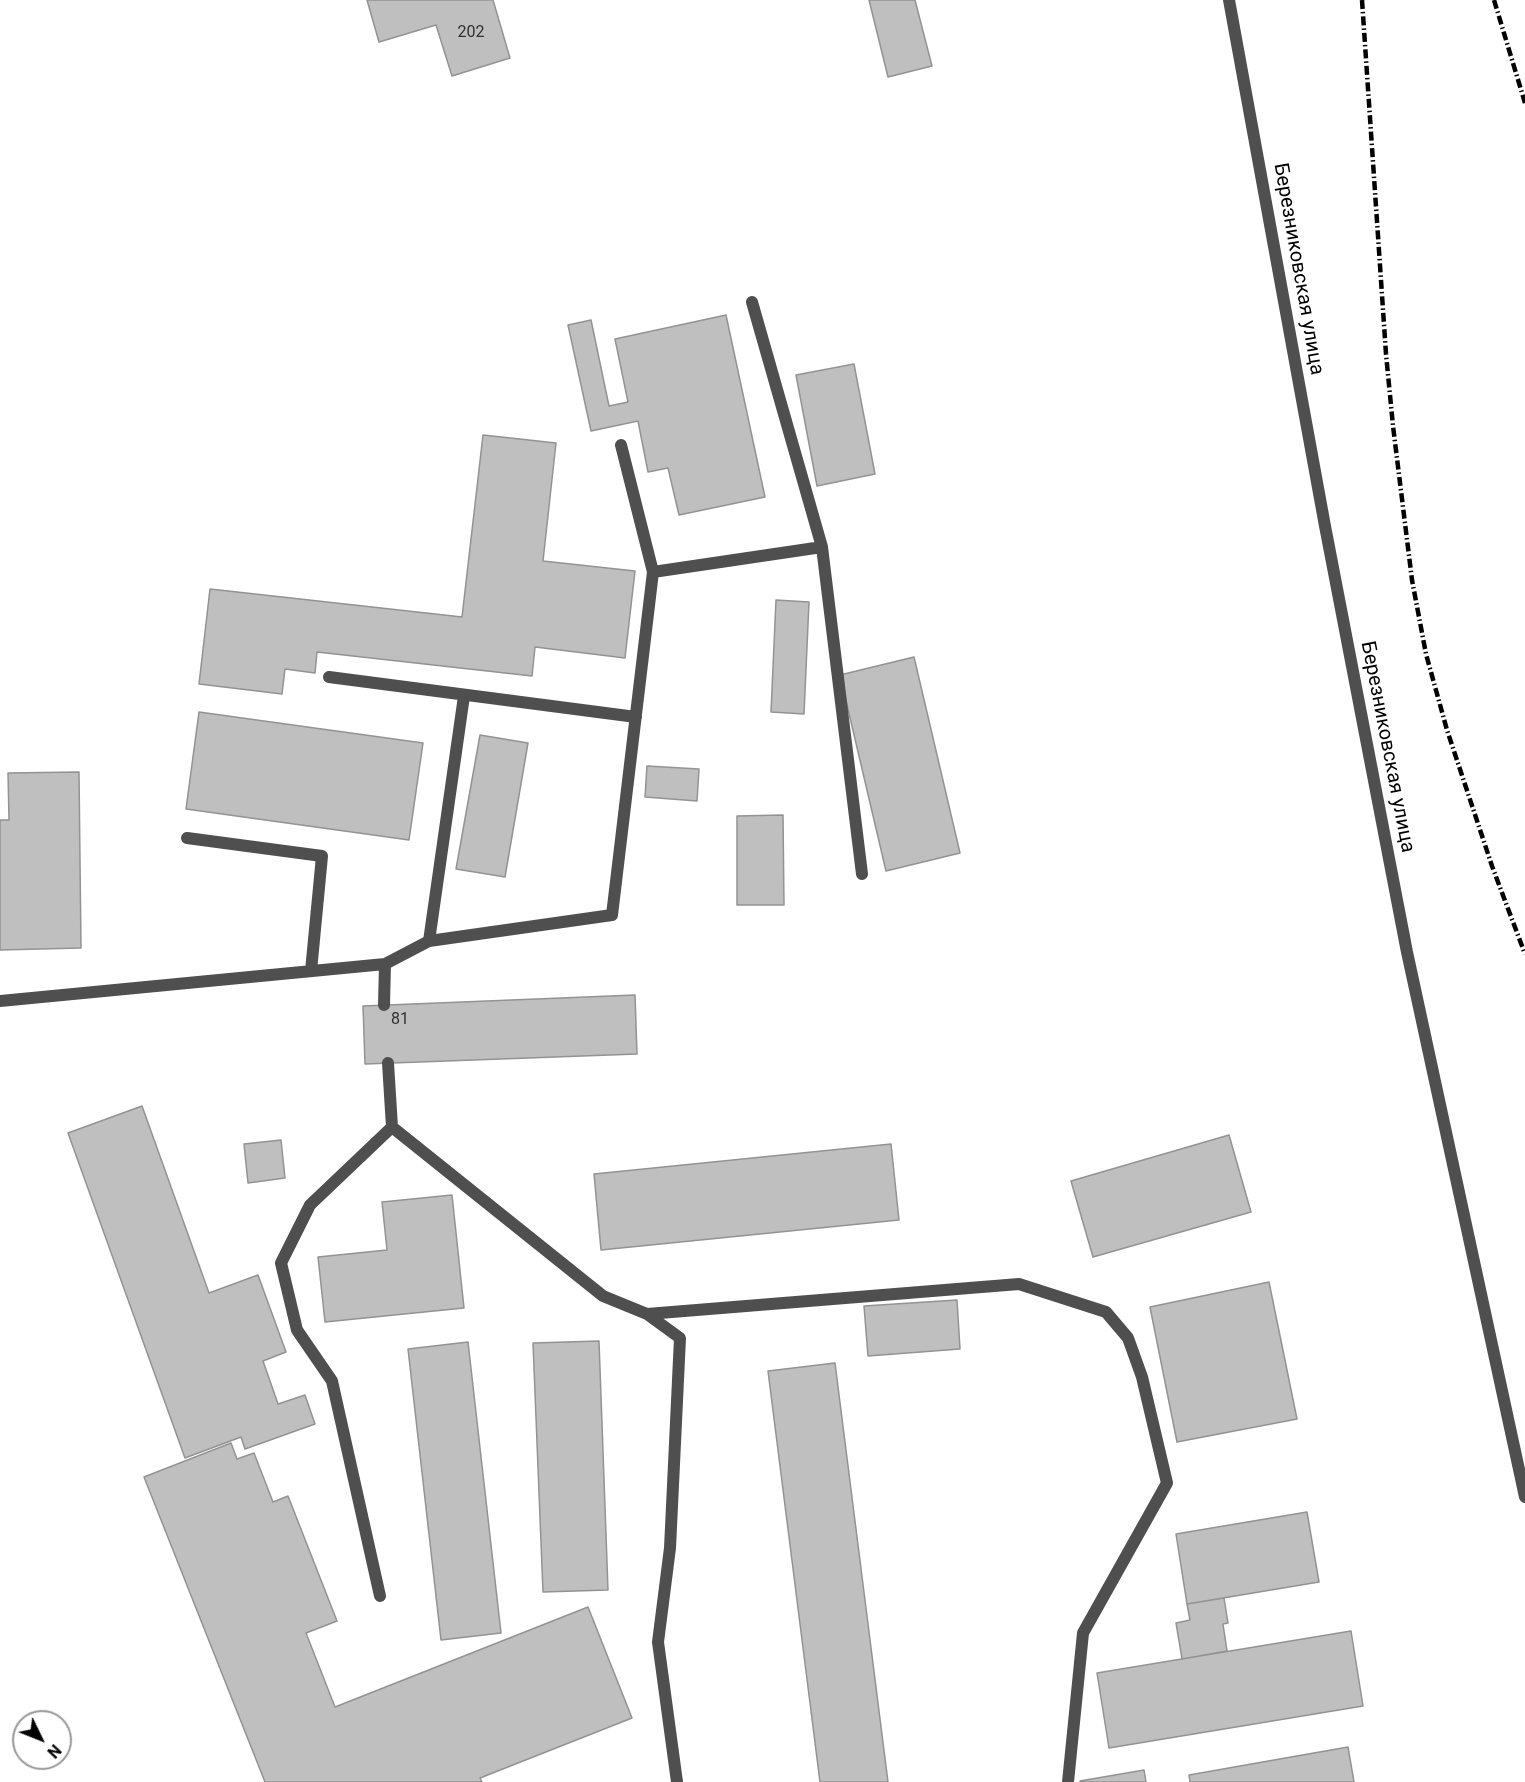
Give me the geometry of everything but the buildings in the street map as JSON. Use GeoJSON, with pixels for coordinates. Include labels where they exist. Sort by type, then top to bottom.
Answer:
{"type":"FeatureCollection","features":[{"type":"Feature","properties":{"kind":"street","name":"Березниковская улица"},"geometry":{"type":"LineString","coordinates":[[1228,0],[1325,526],[1407,952],[1525,1497]]}},
{"type":"Feature","properties":{"kind":"street"},"geometry":{"type":"LineString","coordinates":[[752,302],[822,547],[862,874]]}},
{"type":"Feature","properties":{"kind":"street"},"geometry":{"type":"LineString","coordinates":[[0,1001],[385,964],[429,941],[612,915],[653,572],[621,445]]}},
{"type":"Feature","properties":{"kind":"street"},"geometry":{"type":"LineString","coordinates":[[653,572],[822,547]]}},
{"type":"Feature","properties":{"kind":"street"},"geometry":{"type":"LineString","coordinates":[[329,677],[636,717]]}},
{"type":"Feature","properties":{"kind":"street"},"geometry":{"type":"LineString","coordinates":[[429,941],[464,696]]}},
{"type":"Feature","properties":{"kind":"street"},"geometry":{"type":"LineString","coordinates":[[187,838],[322,856],[311,971]]}},
{"type":"Feature","properties":{"kind":"street"},"geometry":{"type":"LineString","coordinates":[[384,1005],[385,964]]}},
{"type":"Feature","properties":{"kind":"street"},"geometry":{"type":"LineString","coordinates":[[388,1063],[392,1127],[603,1296],[646,1314],[680,1338],[670,1548],[658,1642],[677,1782]]}},
{"type":"Feature","properties":{"kind":"street"},"geometry":{"type":"LineString","coordinates":[[380,1596],[332,1381],[297,1330],[280,1263],[310,1205],[392,1127]]}},
{"type":"Feature","properties":{"kind":"street"},"geometry":{"type":"LineString","coordinates":[[646,1314],[1019,1284],[1106,1312],[1128,1338],[1142,1377],[1167,1484],[1083,1633],[1068,1782]]}},
{"type":"Feature","properties":{"kind":"railway"},"geometry":{"type":"LineString","coordinates":[[1362,0],[1386,354],[1412,580],[1426,654],[1447,730],[1492,866],[1525,954]]}},
{"type":"Feature","properties":{"kind":"railway"},"geometry":{"type":"LineString","coordinates":[[1494,0],[1525,103]]}}]}
